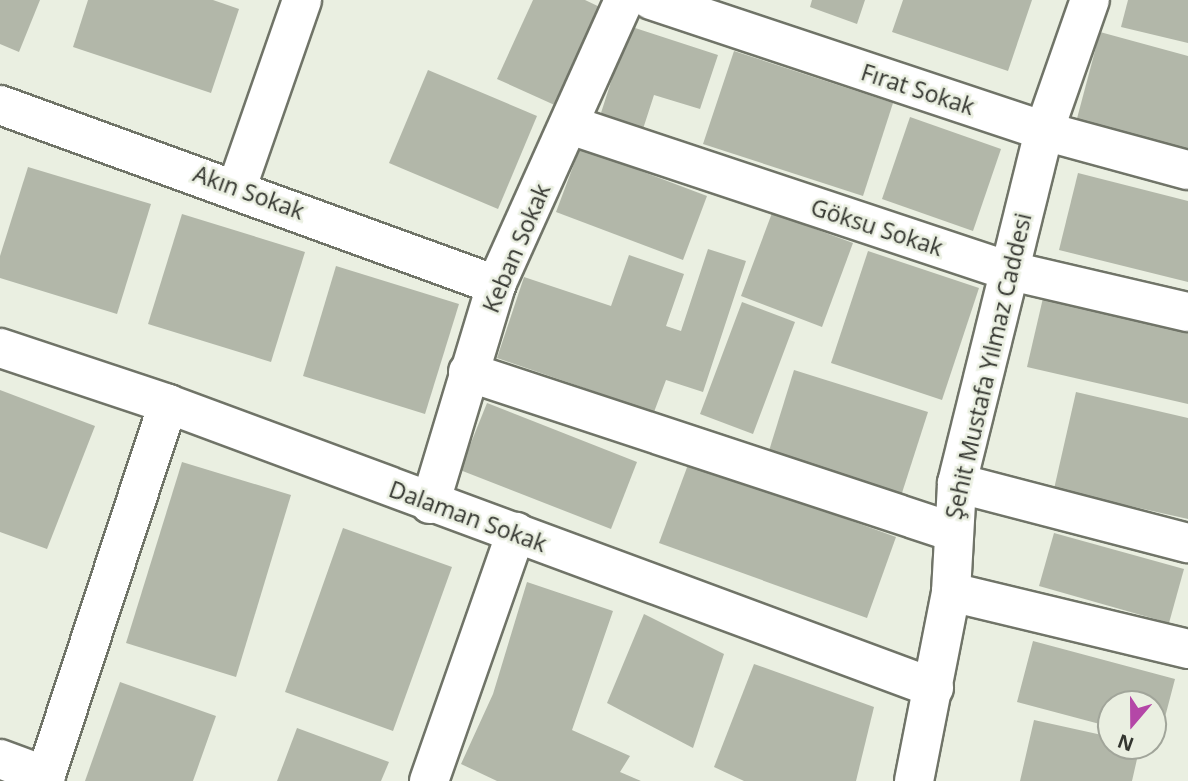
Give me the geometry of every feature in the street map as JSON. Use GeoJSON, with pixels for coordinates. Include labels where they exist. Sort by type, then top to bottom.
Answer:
{"type":"FeatureCollection","features":[{"type":"Feature","properties":{"kind":"street"},"geometry":{"type":"LineString","coordinates":[[237,187],[302,0]]}},
{"type":"Feature","properties":{"kind":"street","name":"Keban Sokak"},"geometry":{"type":"LineString","coordinates":[[430,504],[496,285],[624,0]]}},
{"type":"Feature","properties":{"kind":"street","name":"Fırat Sokak"},"geometry":{"type":"LineString","coordinates":[[650,0],[1044,131],[1188,170]]}},
{"type":"Feature","properties":{"kind":"street","name":"Şehit Mustafa Yılmaz Caddesi"},"geometry":{"type":"LineString","coordinates":[[914,781],[951,592],[950,531],[957,483],[1007,270],[1044,131],[1090,0]]}},
{"type":"Feature","properties":{"kind":"street","name":"Akın Sokak"},"geometry":{"type":"LineString","coordinates":[[0,105],[237,187],[496,285]]}},
{"type":"Feature","properties":{"kind":"street","name":"Göksu Sokak"},"geometry":{"type":"LineString","coordinates":[[570,125],[1007,270],[1188,312]]}},
{"type":"Feature","properties":{"kind":"street","name":"Dalaman Sokak"},"geometry":{"type":"LineString","coordinates":[[0,348],[168,404],[430,504],[516,532],[934,688]]}},
{"type":"Feature","properties":{"kind":"street"},"geometry":{"type":"LineString","coordinates":[[468,372],[950,531]]}},
{"type":"Feature","properties":{"kind":"street"},"geometry":{"type":"LineString","coordinates":[[0,759],[45,779],[168,404]]}},
{"type":"Feature","properties":{"kind":"street"},"geometry":{"type":"LineString","coordinates":[[957,483],[1188,543]]}},
{"type":"Feature","properties":{"kind":"street"},"geometry":{"type":"LineString","coordinates":[[434,779],[516,532]]}},
{"type":"Feature","properties":{"kind":"street"},"geometry":{"type":"LineString","coordinates":[[951,592],[1188,649]]}},
{"type":"Feature","properties":{"kind":"building"},"geometry":{"type":"Polygon","coordinates":[[[0,0],[40,0],[19,52],[0,44],[0,0]]]}},
{"type":"Feature","properties":{"kind":"building"},"geometry":{"type":"Polygon","coordinates":[[[88,0],[213,0],[239,9],[211,93],[73,47],[88,0]]]}},
{"type":"Feature","properties":{"kind":"building"},"geometry":{"type":"Polygon","coordinates":[[[533,0],[585,0],[604,9],[559,107],[497,79],[533,0]]]}},
{"type":"Feature","properties":{"kind":"building"},"geometry":{"type":"Polygon","coordinates":[[[812,0],[865,0],[857,24],[810,7],[812,0]]]}},
{"type":"Feature","properties":{"kind":"building"},"geometry":{"type":"Polygon","coordinates":[[[903,0],[1032,0],[1008,71],[892,32],[903,0]]]}},
{"type":"Feature","properties":{"kind":"building"},"geometry":{"type":"Polygon","coordinates":[[[1128,0],[1188,0],[1188,43],[1121,27],[1128,0]]]}},
{"type":"Feature","properties":{"kind":"building"},"geometry":{"type":"Polygon","coordinates":[[[629,26],[718,55],[700,109],[654,95],[643,129],[600,116],[629,26]]]}},
{"type":"Feature","properties":{"kind":"building"},"geometry":{"type":"Polygon","coordinates":[[[1100,32],[1188,56],[1188,156],[1075,126],[1100,32]]]}},
{"type":"Feature","properties":{"kind":"building"},"geometry":{"type":"Polygon","coordinates":[[[734,51],[893,103],[863,196],[703,144],[734,51]]]}},
{"type":"Feature","properties":{"kind":"building"},"geometry":{"type":"Polygon","coordinates":[[[428,70],[537,116],[498,209],[389,163],[428,70]]]}},
{"type":"Feature","properties":{"kind":"building"},"geometry":{"type":"Polygon","coordinates":[[[910,117],[1001,149],[973,231],[882,199],[910,117]]]}},
{"type":"Feature","properties":{"kind":"building"},"geometry":{"type":"Polygon","coordinates":[[[580,148],[707,196],[683,260],[556,212],[580,148]]]}},
{"type":"Feature","properties":{"kind":"building"},"geometry":{"type":"Polygon","coordinates":[[[28,167],[151,204],[117,314],[0,278],[0,256],[28,167]]]}},
{"type":"Feature","properties":{"kind":"building"},"geometry":{"type":"Polygon","coordinates":[[[1078,173],[1188,201],[1188,282],[1059,250],[1078,173]]]}},
{"type":"Feature","properties":{"kind":"building"},"geometry":{"type":"Polygon","coordinates":[[[772,213],[853,243],[822,327],[741,296],[772,213]]]}},
{"type":"Feature","properties":{"kind":"building"},"geometry":{"type":"Polygon","coordinates":[[[182,214],[305,252],[271,362],[148,324],[182,214]]]}},
{"type":"Feature","properties":{"kind":"building"},"geometry":{"type":"Polygon","coordinates":[[[708,249],[746,261],[703,392],[666,380],[654,412],[497,358],[524,277],[611,306],[629,255],[684,274],[666,326],[681,331],[708,249]]]}},
{"type":"Feature","properties":{"kind":"building"},"geometry":{"type":"Polygon","coordinates":[[[868,251],[979,288],[942,400],[831,363],[868,251]]]}},
{"type":"Feature","properties":{"kind":"building"},"geometry":{"type":"Polygon","coordinates":[[[336,266],[459,304],[425,414],[303,376],[336,266]]]}},
{"type":"Feature","properties":{"kind":"building"},"geometry":{"type":"Polygon","coordinates":[[[1043,298],[1188,331],[1188,404],[1027,367],[1043,298]]]}},
{"type":"Feature","properties":{"kind":"building"},"geometry":{"type":"Polygon","coordinates":[[[742,302],[795,322],[753,434],[700,414],[742,302]]]}},
{"type":"Feature","properties":{"kind":"building"},"geometry":{"type":"Polygon","coordinates":[[[794,370],[928,412],[901,496],[768,454],[794,370]]]}},
{"type":"Feature","properties":{"kind":"building"},"geometry":{"type":"Polygon","coordinates":[[[0,390],[95,426],[47,549],[0,532],[0,390]]]}},
{"type":"Feature","properties":{"kind":"building"},"geometry":{"type":"Polygon","coordinates":[[[1076,392],[1188,418],[1188,519],[1054,489],[1076,392]]]}},
{"type":"Feature","properties":{"kind":"building"},"geometry":{"type":"Polygon","coordinates":[[[487,403],[637,462],[611,529],[460,470],[487,403]]]}},
{"type":"Feature","properties":{"kind":"building"},"geometry":{"type":"Polygon","coordinates":[[[182,462],[291,495],[236,677],[126,643],[182,462]]]}},
{"type":"Feature","properties":{"kind":"building"},"geometry":{"type":"Polygon","coordinates":[[[689,462],[896,537],[867,618],[659,543],[689,462]]]}},
{"type":"Feature","properties":{"kind":"building"},"geometry":{"type":"Polygon","coordinates":[[[343,528],[452,567],[393,731],[285,692],[343,528]]]}},
{"type":"Feature","properties":{"kind":"building"},"geometry":{"type":"Polygon","coordinates":[[[1054,533],[1184,569],[1169,623],[1039,586],[1054,533]]]}},
{"type":"Feature","properties":{"kind":"building"},"geometry":{"type":"Polygon","coordinates":[[[527,582],[613,611],[572,730],[630,756],[620,772],[641,781],[497,781],[461,764],[493,694],[527,582]]]}},
{"type":"Feature","properties":{"kind":"building"},"geometry":{"type":"Polygon","coordinates":[[[644,614],[724,654],[693,748],[607,703],[644,614]]]}},
{"type":"Feature","properties":{"kind":"building"},"geometry":{"type":"Polygon","coordinates":[[[1033,641],[1175,679],[1167,710],[1167,690],[1097,690],[1097,723],[1017,702],[1033,641]]]}},
{"type":"Feature","properties":{"kind":"building"},"geometry":{"type":"Polygon","coordinates":[[[754,664],[874,707],[856,781],[744,781],[714,767],[754,664]]]}},
{"type":"Feature","properties":{"kind":"building"},"geometry":{"type":"Polygon","coordinates":[[[120,682],[216,716],[193,781],[85,781],[120,682]]]}},
{"type":"Feature","properties":{"kind":"building"},"geometry":{"type":"Polygon","coordinates":[[[1034,720],[1097,734],[1097,760],[1137,760],[1132,781],[1020,781],[1034,720]]]}},
{"type":"Feature","properties":{"kind":"building"},"geometry":{"type":"Polygon","coordinates":[[[297,728],[389,762],[381,781],[277,781],[297,728]]]}}]}
